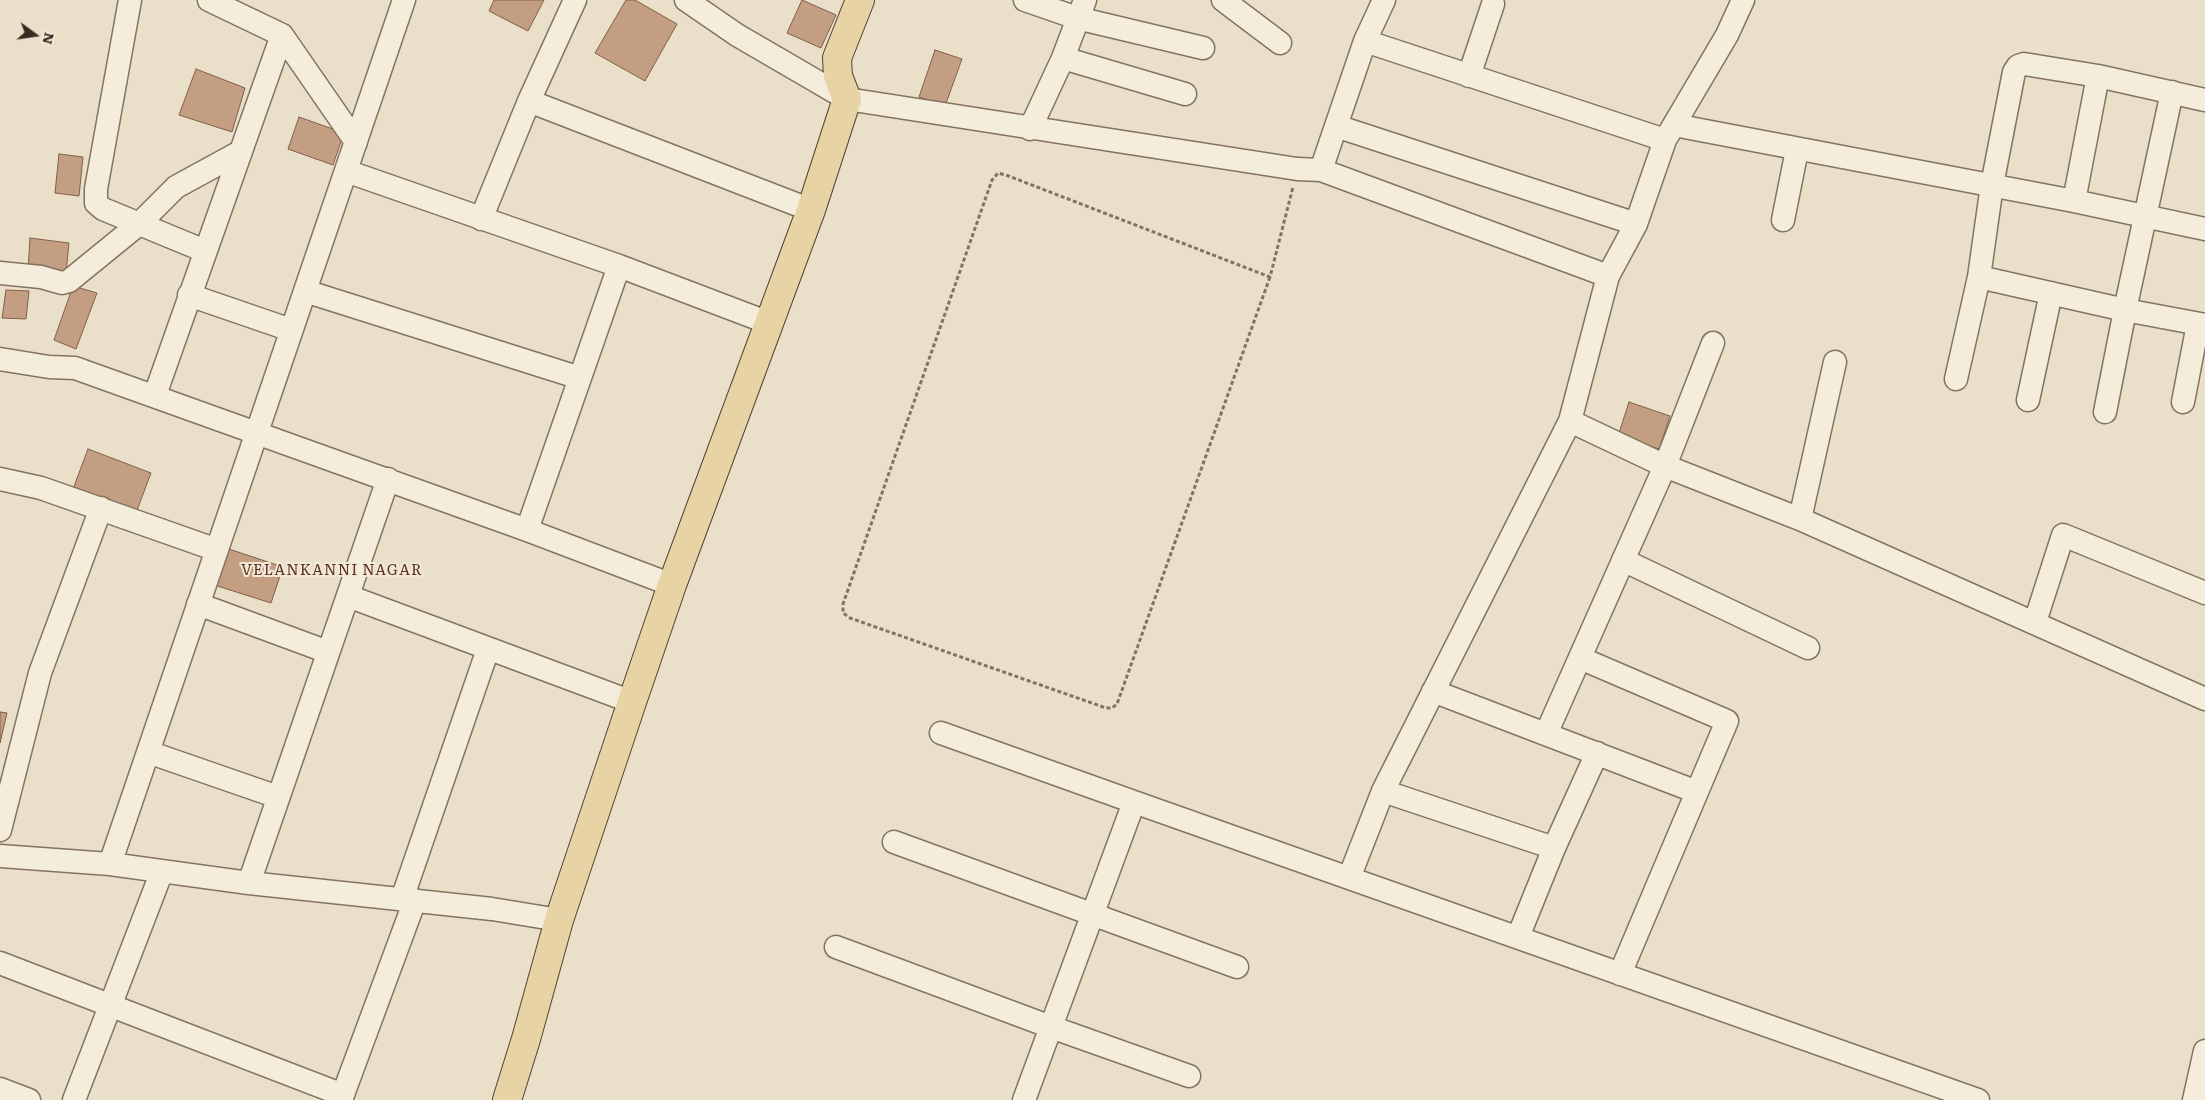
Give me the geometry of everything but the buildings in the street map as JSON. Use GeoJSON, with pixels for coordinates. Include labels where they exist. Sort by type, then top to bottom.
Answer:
{"type":"FeatureCollection","features":[{"type":"Feature","properties":{"kind":"main road"},"geometry":{"type":"LineString","coordinates":[[506,1100],[526,1039],[559,920],[632,702],[672,585],[811,210],[847,99],[838,76],[837,58],[860,0]]}},
{"type":"Feature","properties":{"kind":"street"},"geometry":{"type":"LineString","coordinates":[[209,0],[282,34],[356,142]]}},
{"type":"Feature","properties":{"kind":"street"},"geometry":{"type":"LineString","coordinates":[[110,864],[404,0]]}},
{"type":"Feature","properties":{"kind":"street"},"geometry":{"type":"LineString","coordinates":[[481,219],[529,101],[575,0]]}},
{"type":"Feature","properties":{"kind":"street"},"geometry":{"type":"LineString","coordinates":[[686,0],[737,35],[847,99],[1030,129],[1297,169],[1321,170],[1608,276]]}},
{"type":"Feature","properties":{"kind":"street"},"geometry":{"type":"LineString","coordinates":[[1025,0],[1081,9],[1203,48]]}},
{"type":"Feature","properties":{"kind":"street"},"geometry":{"type":"LineString","coordinates":[[1223,0],[1280,43]]}},
{"type":"Feature","properties":{"kind":"street"},"geometry":{"type":"LineString","coordinates":[[1321,170],[1365,41],[1384,0]]}},
{"type":"Feature","properties":{"kind":"street"},"geometry":{"type":"LineString","coordinates":[[1349,878],[1384,791],[1570,421],[1608,276],[1636,224],[1670,132],[1728,35],[1743,0]]}},
{"type":"Feature","properties":{"kind":"street"},"geometry":{"type":"LineString","coordinates":[[124,1],[96,189],[96,203],[103,209],[206,251]]}},
{"type":"Feature","properties":{"kind":"street"},"geometry":{"type":"LineString","coordinates":[[1469,76],[1493,4]]}},
{"type":"Feature","properties":{"kind":"street"},"geometry":{"type":"LineString","coordinates":[[1030,129],[1063,58],[1081,9]]}},
{"type":"Feature","properties":{"kind":"street"},"geometry":{"type":"LineString","coordinates":[[155,395],[282,34]]}},
{"type":"Feature","properties":{"kind":"street"},"geometry":{"type":"LineString","coordinates":[[1365,41],[1469,76],[1670,132],[1797,150],[1992,185],[2205,229]]}},
{"type":"Feature","properties":{"kind":"street"},"geometry":{"type":"LineString","coordinates":[[1063,58],[1185,94]]}},
{"type":"Feature","properties":{"kind":"street"},"geometry":{"type":"LineString","coordinates":[[1956,378],[1979,277],[1992,185],[2014,72],[2018,66],[2024,64],[2098,76],[2205,100]]}},
{"type":"Feature","properties":{"kind":"street"},"geometry":{"type":"LineString","coordinates":[[2074,201],[2098,76]]}},
{"type":"Feature","properties":{"kind":"street"},"geometry":{"type":"LineString","coordinates":[[2105,412],[2144,216],[2172,92]]}},
{"type":"Feature","properties":{"kind":"street"},"geometry":{"type":"LineString","coordinates":[[529,101],[811,210]]}},
{"type":"Feature","properties":{"kind":"street"},"geometry":{"type":"LineString","coordinates":[[1336,126],[1636,224]]}},
{"type":"Feature","properties":{"kind":"street"},"geometry":{"type":"LineString","coordinates":[[1782,220],[1797,150]]}},
{"type":"Feature","properties":{"kind":"street"},"geometry":{"type":"LineString","coordinates":[[0,273],[41,277],[62,283],[69,281],[139,224],[176,187],[240,152]]}},
{"type":"Feature","properties":{"kind":"street"},"geometry":{"type":"LineString","coordinates":[[346,171],[619,266],[769,323]]}},
{"type":"Feature","properties":{"kind":"street"},"geometry":{"type":"LineString","coordinates":[[527,530],[619,266]]}},
{"type":"Feature","properties":{"kind":"street"},"geometry":{"type":"LineString","coordinates":[[1979,277],[2125,310],[2202,325],[2183,402]]}},
{"type":"Feature","properties":{"kind":"street"},"geometry":{"type":"LineString","coordinates":[[305,291],[580,378]]}},
{"type":"Feature","properties":{"kind":"street"},"geometry":{"type":"LineString","coordinates":[[2028,400],[2051,294]]}},
{"type":"Feature","properties":{"kind":"street"},"geometry":{"type":"LineString","coordinates":[[189,295],[292,330]]}},
{"type":"Feature","properties":{"kind":"street"},"geometry":{"type":"LineString","coordinates":[[1546,734],[1665,466],[1713,343]]}},
{"type":"Feature","properties":{"kind":"street"},"geometry":{"type":"LineString","coordinates":[[0,359],[49,367],[75,368],[388,479],[672,585]]}},
{"type":"Feature","properties":{"kind":"street"},"geometry":{"type":"LineString","coordinates":[[1800,518],[1835,362]]}},
{"type":"Feature","properties":{"kind":"street"},"geometry":{"type":"LineString","coordinates":[[1570,421],[1665,466],[1800,518],[2205,699]]}},
{"type":"Feature","properties":{"kind":"street"},"geometry":{"type":"LineString","coordinates":[[0,479],[41,488],[217,550]]}},
{"type":"Feature","properties":{"kind":"street"},"geometry":{"type":"LineString","coordinates":[[249,883],[388,479]]}},
{"type":"Feature","properties":{"kind":"street"},"geometry":{"type":"LineString","coordinates":[[0,830],[40,673],[101,508]]}},
{"type":"Feature","properties":{"kind":"street"},"geometry":{"type":"LineString","coordinates":[[2035,622],[2064,535],[2205,593]]}},
{"type":"Feature","properties":{"kind":"street"},"geometry":{"type":"LineString","coordinates":[[1623,560],[1808,648]]}},
{"type":"Feature","properties":{"kind":"street"},"geometry":{"type":"LineString","coordinates":[[348,596],[632,702]]}},
{"type":"Feature","properties":{"kind":"street"},"geometry":{"type":"LineString","coordinates":[[198,604],[328,652]]}},
{"type":"Feature","properties":{"kind":"street"},"geometry":{"type":"LineString","coordinates":[[0,962],[342,1098],[409,900],[488,649]]}},
{"type":"Feature","properties":{"kind":"street"},"geometry":{"type":"LineString","coordinates":[[1580,658],[1727,721],[1620,974]]}},
{"type":"Feature","properties":{"kind":"street"},"geometry":{"type":"LineString","coordinates":[[1434,690],[1697,792]]}},
{"type":"Feature","properties":{"kind":"street"},"geometry":{"type":"LineString","coordinates":[[941,733],[1978,1100]]}},
{"type":"Feature","properties":{"kind":"street"},"geometry":{"type":"LineString","coordinates":[[148,752],[278,797]]}},
{"type":"Feature","properties":{"kind":"street"},"geometry":{"type":"LineString","coordinates":[[1518,937],[1554,848],[1597,754]]}},
{"type":"Feature","properties":{"kind":"street"},"geometry":{"type":"LineString","coordinates":[[1384,791],[1554,848]]}},
{"type":"Feature","properties":{"kind":"street"},"geometry":{"type":"LineString","coordinates":[[1024,1100],[1134,802]]}},
{"type":"Feature","properties":{"kind":"street"},"geometry":{"type":"LineString","coordinates":[[894,842],[1237,967]]}},
{"type":"Feature","properties":{"kind":"street"},"geometry":{"type":"LineString","coordinates":[[0,856],[110,864],[249,883],[492,909],[559,920]]}},
{"type":"Feature","properties":{"kind":"street"},"geometry":{"type":"LineString","coordinates":[[74,1100],[162,871]]}},
{"type":"Feature","properties":{"kind":"street"},"geometry":{"type":"LineString","coordinates":[[836,947],[1189,1076]]}},
{"type":"Feature","properties":{"kind":"street"},"geometry":{"type":"LineString","coordinates":[[2194,1100],[2205,1051]]}},
{"type":"Feature","properties":{"kind":"street"},"geometry":{"type":"LineString","coordinates":[[0,1089],[30,1100]]}},
{"type":"Feature","properties":{"kind":"path"},"geometry":{"type":"LineString","coordinates":[[1270,277],[998,173],[992,180],[849,585],[843,604],[843,613],[850,618],[1078,699],[1106,708],[1112,708],[1117,704],[1270,277],[1297,169]]}},
{"type":"Feature","properties":{"kind":"district","name":"VELANKANNI NAGAR"},"geometry":{"type":"Point","coordinates":[332,571]}}]}
